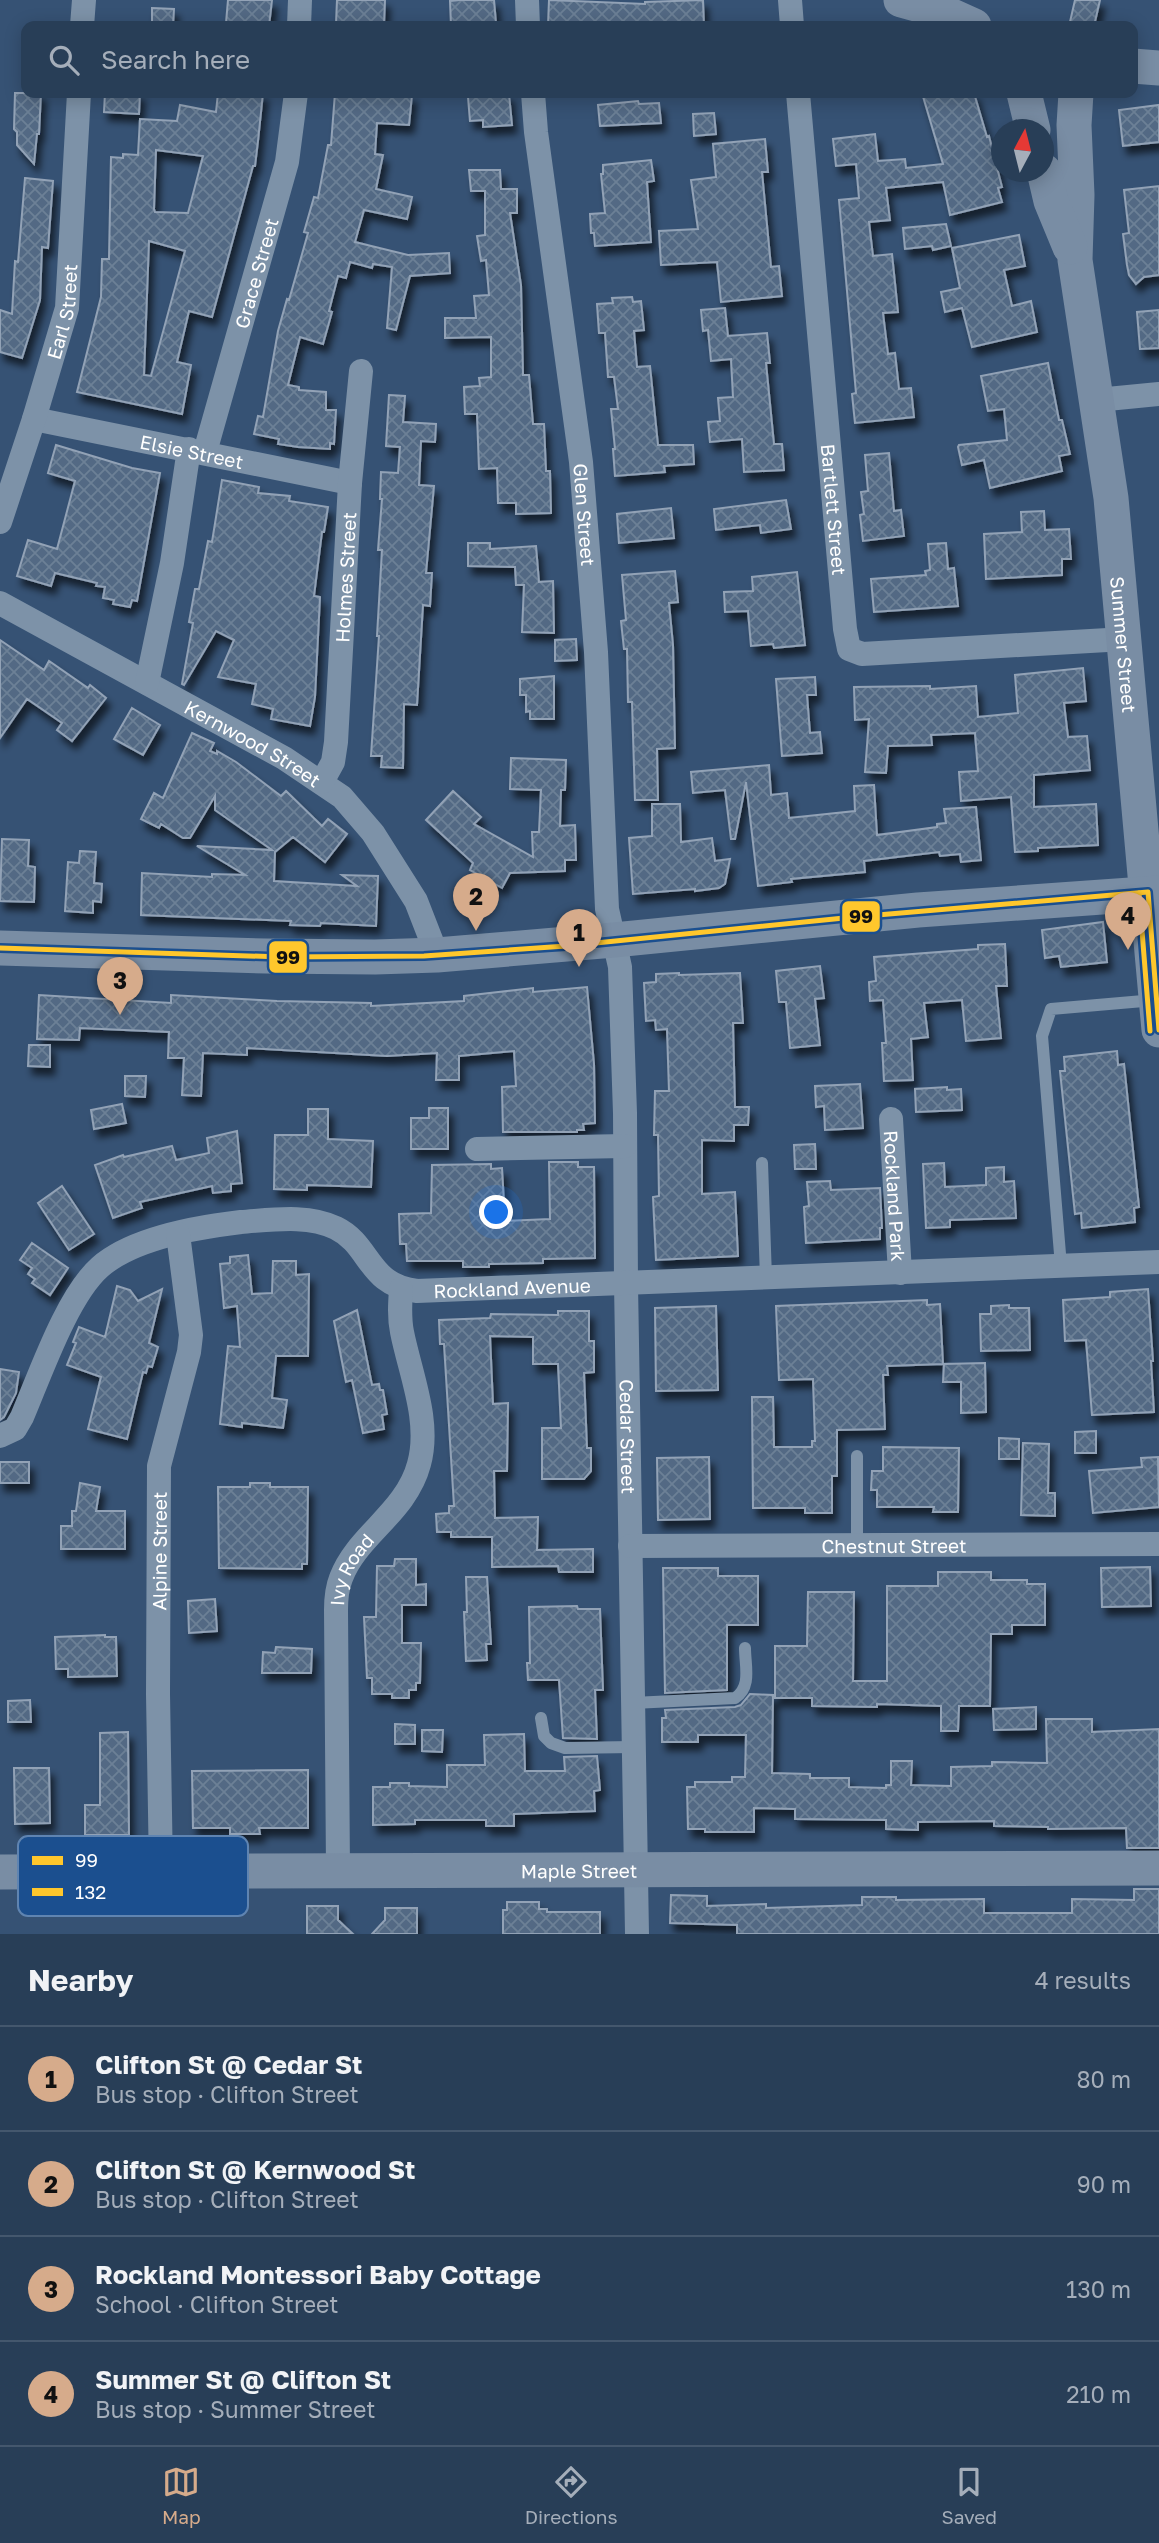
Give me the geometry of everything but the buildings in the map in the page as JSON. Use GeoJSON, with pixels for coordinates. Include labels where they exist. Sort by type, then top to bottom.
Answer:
{"type":"FeatureCollection","features":[{"type":"Feature","properties":{"kind":"street"},"geometry":{"type":"LineString","coordinates":[[82,21],[84,0]]}},
{"type":"Feature","properties":{"kind":"street"},"geometry":{"type":"LineString","coordinates":[[299,21],[300,0]]}},
{"type":"Feature","properties":{"kind":"street"},"geometry":{"type":"LineString","coordinates":[[527,0],[528,21]]}},
{"type":"Feature","properties":{"kind":"street"},"geometry":{"type":"LineString","coordinates":[[790,0],[792,21]]}},
{"type":"Feature","properties":{"kind":"street"},"geometry":{"type":"LineString","coordinates":[[901,0],[941,6],[966,21]]}},
{"type":"Feature","properties":{"kind":"street"},"geometry":{"type":"LineString","coordinates":[[1138,66],[1159,68]]}},
{"type":"Feature","properties":{"kind":"street","name":"Earl Street"},"geometry":{"type":"LineString","coordinates":[[0,522],[67,308],[79,98]]}},
{"type":"Feature","properties":{"kind":"street","name":"Grace Street"},"geometry":{"type":"LineString","coordinates":[[148,683],[197,451],[287,162],[295,98]]}},
{"type":"Feature","properties":{"kind":"street","name":"Glen Street"},"geometry":{"type":"LineString","coordinates":[[533,98],[582,475],[595,639],[607,909],[614,940]]}},
{"type":"Feature","properties":{"kind":"street","name":"Bartlett Street"},"geometry":{"type":"LineString","coordinates":[[798,98],[841,588],[849,649],[862,654],[1125,639]]}},
{"type":"Feature","properties":{"kind":"street"},"geometry":{"type":"LineString","coordinates":[[1025,98],[1030,119]]}},
{"type":"Feature","properties":{"kind":"street","name":"Summer Street"},"geometry":{"type":"LineString","coordinates":[[1076,98],[1075,260],[1111,498],[1153,893],[1158,1014]]}},
{"type":"Feature","properties":{"kind":"street","name":"Summer Street"},"geometry":{"type":"LineString","coordinates":[[1047,182],[1051,201],[1075,260]]}},
{"type":"Feature","properties":{"kind":"street","name":"Holmes Street"},"geometry":{"type":"LineString","coordinates":[[323,782],[333,762],[336,742],[350,483],[361,371]]}},
{"type":"Feature","properties":{"kind":"street"},"geometry":{"type":"LineString","coordinates":[[1097,400],[1159,394]]}},
{"type":"Feature","properties":{"kind":"street","name":"Elsie Street"},"geometry":{"type":"LineString","coordinates":[[34,419],[350,483]]}},
{"type":"Feature","properties":{"kind":"street","name":"Kernwood Street"},"geometry":{"type":"LineString","coordinates":[[0,603],[323,782],[357,812],[373,833],[416,901],[437,955]]}},
{"type":"Feature","properties":{"kind":"street"},"geometry":{"type":"LineString","coordinates":[[0,948],[267,956],[437,955],[918,910],[1153,893]]}},
{"type":"Feature","properties":{"kind":"street","name":"Cedar Street"},"geometry":{"type":"LineString","coordinates":[[614,940],[620,967],[625,1146],[625,1284],[637,1934]]}},
{"type":"Feature","properties":{"kind":"street","name":"Rockland Park"},"geometry":{"type":"LineString","coordinates":[[891,1119],[900,1273]]}},
{"type":"Feature","properties":{"kind":"street"},"geometry":{"type":"LineString","coordinates":[[477,1149],[625,1146]]}},
{"type":"Feature","properties":{"kind":"street"},"geometry":{"type":"LineString","coordinates":[[0,1436],[15,1429],[22,1417],[73,1304],[98,1268],[133,1248],[178,1234],[226,1224],[299,1220],[318,1222],[346,1234],[378,1274],[401,1289]]}},
{"type":"Feature","properties":{"kind":"street","name":"Alpine Street"},"geometry":{"type":"LineString","coordinates":[[160,1836],[159,1466],[191,1335],[178,1234]]}},
{"type":"Feature","properties":{"kind":"street","name":"Rockland Avenue"},"geometry":{"type":"LineString","coordinates":[[401,1289],[425,1291],[625,1284],[1159,1262]]}},
{"type":"Feature","properties":{"kind":"street","name":"Ivy Road"},"geometry":{"type":"LineString","coordinates":[[338,1870],[335,1630],[338,1588],[344,1572],[363,1543],[382,1525],[405,1495],[419,1464],[422,1449],[419,1405],[401,1329],[401,1289]]}},
{"type":"Feature","properties":{"kind":"street","name":"Chestnut Street"},"geometry":{"type":"LineString","coordinates":[[630,1546],[1159,1544]]}},
{"type":"Feature","properties":{"kind":"street","name":"Maple Street"},"geometry":{"type":"LineString","coordinates":[[248,1871],[1159,1868]]}},
{"type":"Feature","properties":{"kind":"street","name":"Maple Street"},"geometry":{"type":"LineString","coordinates":[[0,1872],[18,1872]]}},
{"type":"Feature","properties":{"kind":"lane"},"geometry":{"type":"LineString","coordinates":[[1060,1266],[1042,1036],[1051,1009],[1158,1014]]}},
{"type":"Feature","properties":{"kind":"lane"},"geometry":{"type":"LineString","coordinates":[[762,1163],[766,1278]]}},
{"type":"Feature","properties":{"kind":"lane"},"geometry":{"type":"LineString","coordinates":[[857,1456],[857,1545]]}},
{"type":"Feature","properties":{"kind":"lane"},"geometry":{"type":"LineString","coordinates":[[633,1703],[735,1698],[743,1693],[746,1684],[745,1648]]}},
{"type":"Feature","properties":{"kind":"lane"},"geometry":{"type":"LineString","coordinates":[[541,1718],[544,1736],[558,1746],[633,1747]]}},
{"type":"Feature","properties":{"kind":"transit line","name":"99"},"geometry":{"type":"LineString","coordinates":[[1148,892],[1159,1030]]}},
{"type":"Feature","properties":{"kind":"transit line","name":"99"},"geometry":{"type":"LineString","coordinates":[[0,948],[282,957],[424,956],[566,946],[854,917],[1148,892]]}},
{"type":"Feature","properties":{"kind":"transit line","name":"132"},"geometry":{"type":"LineString","coordinates":[[1139,893],[1150,1031]]}},
{"type":"Feature","properties":{"kind":"place","name":"Clifton St @ Kernwood St"},"geometry":{"type":"Point","coordinates":[476,931]}},
{"type":"Feature","properties":{"kind":"place","name":"Summer St @ Clifton St"},"geometry":{"type":"Point","coordinates":[1128,950]}},
{"type":"Feature","properties":{"kind":"place","name":"Clifton St @ Cedar St"},"geometry":{"type":"Point","coordinates":[579,967]}},
{"type":"Feature","properties":{"kind":"place","name":"Rockland Montessori Baby Cottage"},"geometry":{"type":"Point","coordinates":[120,1015]}}]}
